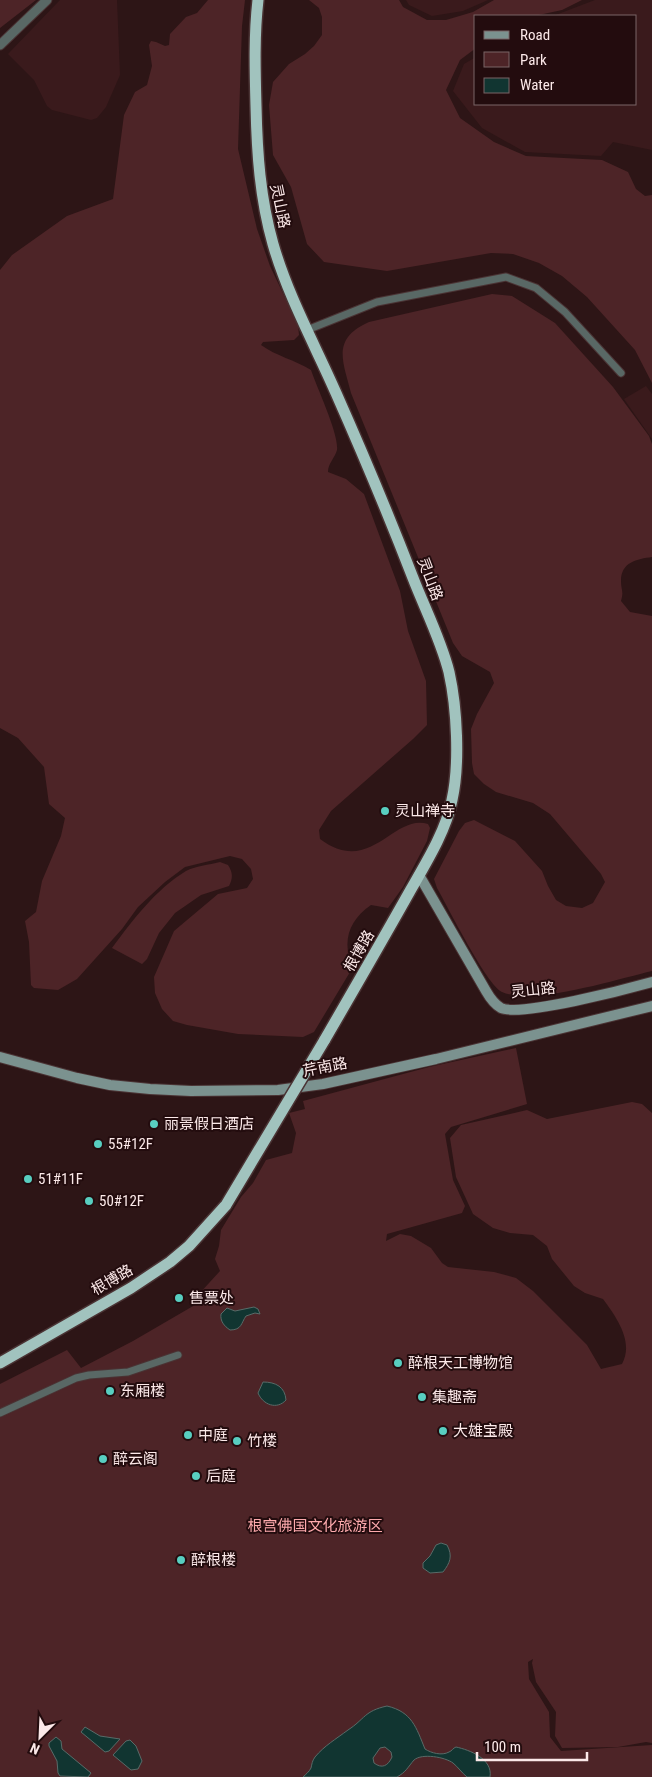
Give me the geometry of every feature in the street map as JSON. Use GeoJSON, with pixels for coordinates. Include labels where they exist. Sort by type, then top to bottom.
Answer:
{"type":"FeatureCollection","features":[{"type":"Feature","properties":{"kind":"highway","name":"灵山路"},"geometry":{"type":"LineString","coordinates":[[258,0],[255,26],[256,135],[260,192],[273,245],[307,330],[336,392],[407,562],[449,673],[456,729],[454,792],[452,804],[442,828],[419,875]]}},
{"type":"Feature","properties":{"kind":"highway","name":"根博路"},"geometry":{"type":"LineString","coordinates":[[0,1363],[131,1288],[170,1262],[189,1246],[226,1206],[324,1041],[419,875]]}},
{"type":"Feature","properties":{"kind":"main road","name":"灵山路"},"geometry":{"type":"LineString","coordinates":[[419,875],[486,991],[493,1002],[502,1008],[515,1010],[538,1007],[610,993],[652,982]]}},
{"type":"Feature","properties":{"kind":"main road","name":"芹南路"},"geometry":{"type":"LineString","coordinates":[[0,1057],[77,1078],[118,1086],[191,1091],[278,1090],[323,1084],[427,1061],[652,1006]]}},
{"type":"Feature","properties":{"kind":"street"},"geometry":{"type":"LineString","coordinates":[[0,45],[47,0]]}},
{"type":"Feature","properties":{"kind":"street"},"geometry":{"type":"LineString","coordinates":[[307,330],[377,302],[506,277],[536,288],[565,312],[621,373]]}},
{"type":"Feature","properties":{"kind":"street"},"geometry":{"type":"LineString","coordinates":[[0,1413],[76,1378],[128,1372],[178,1355]]}},
{"type":"Feature","properties":{"kind":"shaded area"},"geometry":{"type":"Polygon","coordinates":[[[60,0],[117,0],[120,75],[106,107],[97,118],[91,120],[52,110],[47,106],[34,80],[8,54],[60,0]]]}},
{"type":"Feature","properties":{"kind":"shaded area"},"geometry":{"type":"Polygon","coordinates":[[[406,0],[488,0],[463,11],[432,16],[409,5],[406,0]]]}},
{"type":"Feature","properties":{"kind":"shaded area"},"geometry":{"type":"Polygon","coordinates":[[[595,0],[652,0],[652,150],[613,142],[601,156],[525,152],[482,128],[453,91],[464,64],[474,58],[474,105],[637,105],[637,15],[556,15],[595,0]]]}},
{"type":"Feature","properties":{"kind":"shaded area"},"geometry":{"type":"Polygon","coordinates":[[[646,386],[652,394],[652,439],[624,399],[646,386]]]}},
{"type":"Feature","properties":{"kind":"green space"},"geometry":{"type":"Polygon","coordinates":[[[0,0],[36,0],[0,28],[0,0]]]}},
{"type":"Feature","properties":{"kind":"green space"},"geometry":{"type":"Polygon","coordinates":[[[208,0],[245,0],[242,26],[238,149],[257,229],[270,266],[298,325],[299,335],[294,340],[263,342],[261,345],[311,370],[337,443],[337,450],[328,472],[346,479],[364,494],[400,591],[408,631],[426,681],[427,725],[331,811],[319,830],[320,839],[338,849],[353,851],[367,848],[404,827],[415,823],[428,824],[430,828],[427,841],[403,887],[388,908],[371,905],[363,911],[352,925],[349,932],[348,949],[353,967],[314,1032],[303,1037],[238,1034],[173,1021],[162,1009],[155,993],[154,977],[174,931],[218,894],[247,888],[253,879],[251,869],[242,859],[230,856],[185,867],[165,882],[138,907],[122,929],[77,979],[58,990],[34,988],[31,985],[29,942],[25,921],[36,912],[42,881],[61,836],[65,818],[49,804],[44,767],[18,738],[0,728],[0,270],[12,255],[67,216],[113,199],[124,115],[135,92],[147,85],[152,66],[149,45],[151,41],[165,46],[169,45],[170,34],[186,17],[197,13],[208,0]]]}},
{"type":"Feature","properties":{"kind":"green space"},"geometry":{"type":"Polygon","coordinates":[[[309,0],[399,0],[403,7],[427,20],[446,20],[473,12],[494,0],[582,0],[562,10],[539,15],[474,15],[474,50],[460,60],[446,90],[460,118],[494,142],[526,156],[602,160],[628,172],[636,189],[645,196],[652,195],[652,383],[635,350],[587,297],[562,276],[539,263],[513,254],[491,253],[387,271],[324,262],[307,244],[291,187],[273,155],[269,105],[273,82],[289,64],[314,46],[322,35],[322,17],[319,8],[309,0]]]}},
{"type":"Feature","properties":{"kind":"green space"},"geometry":{"type":"Polygon","coordinates":[[[492,294],[512,296],[555,323],[613,387],[649,436],[652,444],[652,557],[636,560],[624,570],[621,581],[621,601],[630,612],[652,616],[652,971],[576,990],[533,996],[502,992],[495,986],[477,961],[437,888],[434,879],[459,831],[465,823],[474,820],[515,841],[542,871],[556,900],[566,906],[582,908],[593,903],[605,882],[601,874],[550,814],[533,803],[496,792],[474,774],[471,729],[494,683],[490,672],[462,656],[453,643],[351,393],[343,361],[344,343],[357,329],[369,322],[492,294]]]}},
{"type":"Feature","properties":{"kind":"green space"},"geometry":{"type":"Polygon","coordinates":[[[220,862],[228,865],[232,873],[229,886],[201,895],[175,913],[159,933],[147,959],[142,964],[112,948],[145,906],[164,887],[190,869],[220,862]]]}},
{"type":"Feature","properties":{"kind":"green space","name":"根宫佛国文化旅游区"},"geometry":{"type":"Polygon","coordinates":[[[516,1048],[527,1104],[451,1127],[445,1134],[453,1180],[465,1206],[462,1213],[387,1234],[386,1241],[400,1234],[411,1236],[431,1248],[442,1263],[448,1267],[494,1272],[516,1278],[533,1291],[587,1345],[601,1369],[622,1364],[625,1356],[625,1339],[614,1314],[603,1299],[585,1293],[574,1286],[552,1259],[547,1246],[533,1235],[510,1233],[493,1228],[473,1214],[456,1177],[450,1138],[461,1125],[527,1110],[547,1119],[632,1102],[642,1104],[652,1113],[652,1743],[646,1742],[618,1747],[562,1748],[555,1736],[556,1712],[536,1682],[532,1663],[533,1659],[528,1662],[529,1679],[549,1712],[550,1737],[561,1751],[652,1745],[652,1777],[0,1777],[0,1384],[67,1350],[81,1368],[133,1341],[200,1302],[199,1294],[220,1271],[215,1259],[221,1230],[241,1197],[253,1183],[266,1160],[292,1153],[296,1133],[289,1113],[305,1109],[303,1101],[429,1067],[516,1048]]]}},
{"type":"Feature","properties":{"kind":"water"},"geometry":{"type":"Polygon","coordinates":[[[254,1307],[258,1309],[260,1314],[255,1313],[246,1316],[241,1326],[237,1329],[230,1330],[224,1325],[221,1314],[227,1308],[235,1311],[254,1307]]]}},
{"type":"Feature","properties":{"kind":"water"},"geometry":{"type":"Polygon","coordinates":[[[263,1382],[279,1386],[284,1392],[286,1400],[279,1405],[270,1405],[263,1401],[258,1393],[263,1382]]]}},
{"type":"Feature","properties":{"kind":"water"},"geometry":{"type":"Polygon","coordinates":[[[441,1543],[447,1545],[449,1549],[449,1562],[443,1572],[430,1573],[423,1568],[423,1563],[430,1556],[436,1545],[441,1543]]]}},
{"type":"Feature","properties":{"kind":"water"},"geometry":{"type":"Polygon","coordinates":[[[387,1706],[408,1716],[416,1727],[427,1750],[443,1754],[450,1752],[456,1747],[468,1750],[479,1756],[488,1765],[490,1777],[467,1777],[449,1761],[428,1756],[414,1760],[397,1777],[303,1777],[322,1749],[369,1713],[387,1706]],[[385,1747],[380,1748],[373,1758],[374,1763],[382,1766],[389,1763],[392,1757],[391,1752],[385,1747]]]}},
{"type":"Feature","properties":{"kind":"water"},"geometry":{"type":"Polygon","coordinates":[[[85,1727],[100,1736],[120,1739],[109,1751],[105,1752],[81,1732],[85,1727]]]}},
{"type":"Feature","properties":{"kind":"water"},"geometry":{"type":"Polygon","coordinates":[[[56,1737],[61,1741],[62,1749],[91,1773],[88,1777],[60,1776],[57,1761],[49,1746],[49,1743],[56,1737]]]}},
{"type":"Feature","properties":{"kind":"water"},"geometry":{"type":"Polygon","coordinates":[[[130,1740],[136,1746],[142,1761],[138,1769],[131,1770],[113,1755],[126,1741],[130,1740]]]}},
{"type":"Feature","properties":{"kind":"place","name":"灵山禅寺"},"geometry":{"type":"Point","coordinates":[385,811]}},
{"type":"Feature","properties":{"kind":"place","name":"丽景假日酒店"},"geometry":{"type":"Point","coordinates":[154,1124]}},
{"type":"Feature","properties":{"kind":"place","name":"55#12F"},"geometry":{"type":"Point","coordinates":[98,1144]}},
{"type":"Feature","properties":{"kind":"place","name":"51#11F"},"geometry":{"type":"Point","coordinates":[28,1179]}},
{"type":"Feature","properties":{"kind":"place","name":"50#12F"},"geometry":{"type":"Point","coordinates":[89,1201]}},
{"type":"Feature","properties":{"kind":"place","name":"售票处"},"geometry":{"type":"Point","coordinates":[179,1298]}},
{"type":"Feature","properties":{"kind":"place","name":"醉根天工博物馆"},"geometry":{"type":"Point","coordinates":[398,1363]}},
{"type":"Feature","properties":{"kind":"place","name":"东厢楼"},"geometry":{"type":"Point","coordinates":[110,1391]}},
{"type":"Feature","properties":{"kind":"place","name":"集趣斋"},"geometry":{"type":"Point","coordinates":[422,1397]}},
{"type":"Feature","properties":{"kind":"place","name":"大雄宝殿"},"geometry":{"type":"Point","coordinates":[443,1431]}},
{"type":"Feature","properties":{"kind":"place","name":"中庭"},"geometry":{"type":"Point","coordinates":[188,1435]}},
{"type":"Feature","properties":{"kind":"place","name":"竹楼"},"geometry":{"type":"Point","coordinates":[237,1441]}},
{"type":"Feature","properties":{"kind":"place","name":"醉云阁"},"geometry":{"type":"Point","coordinates":[103,1459]}},
{"type":"Feature","properties":{"kind":"place","name":"后庭"},"geometry":{"type":"Point","coordinates":[196,1476]}},
{"type":"Feature","properties":{"kind":"place","name":"醉根楼"},"geometry":{"type":"Point","coordinates":[181,1560]}}]}
